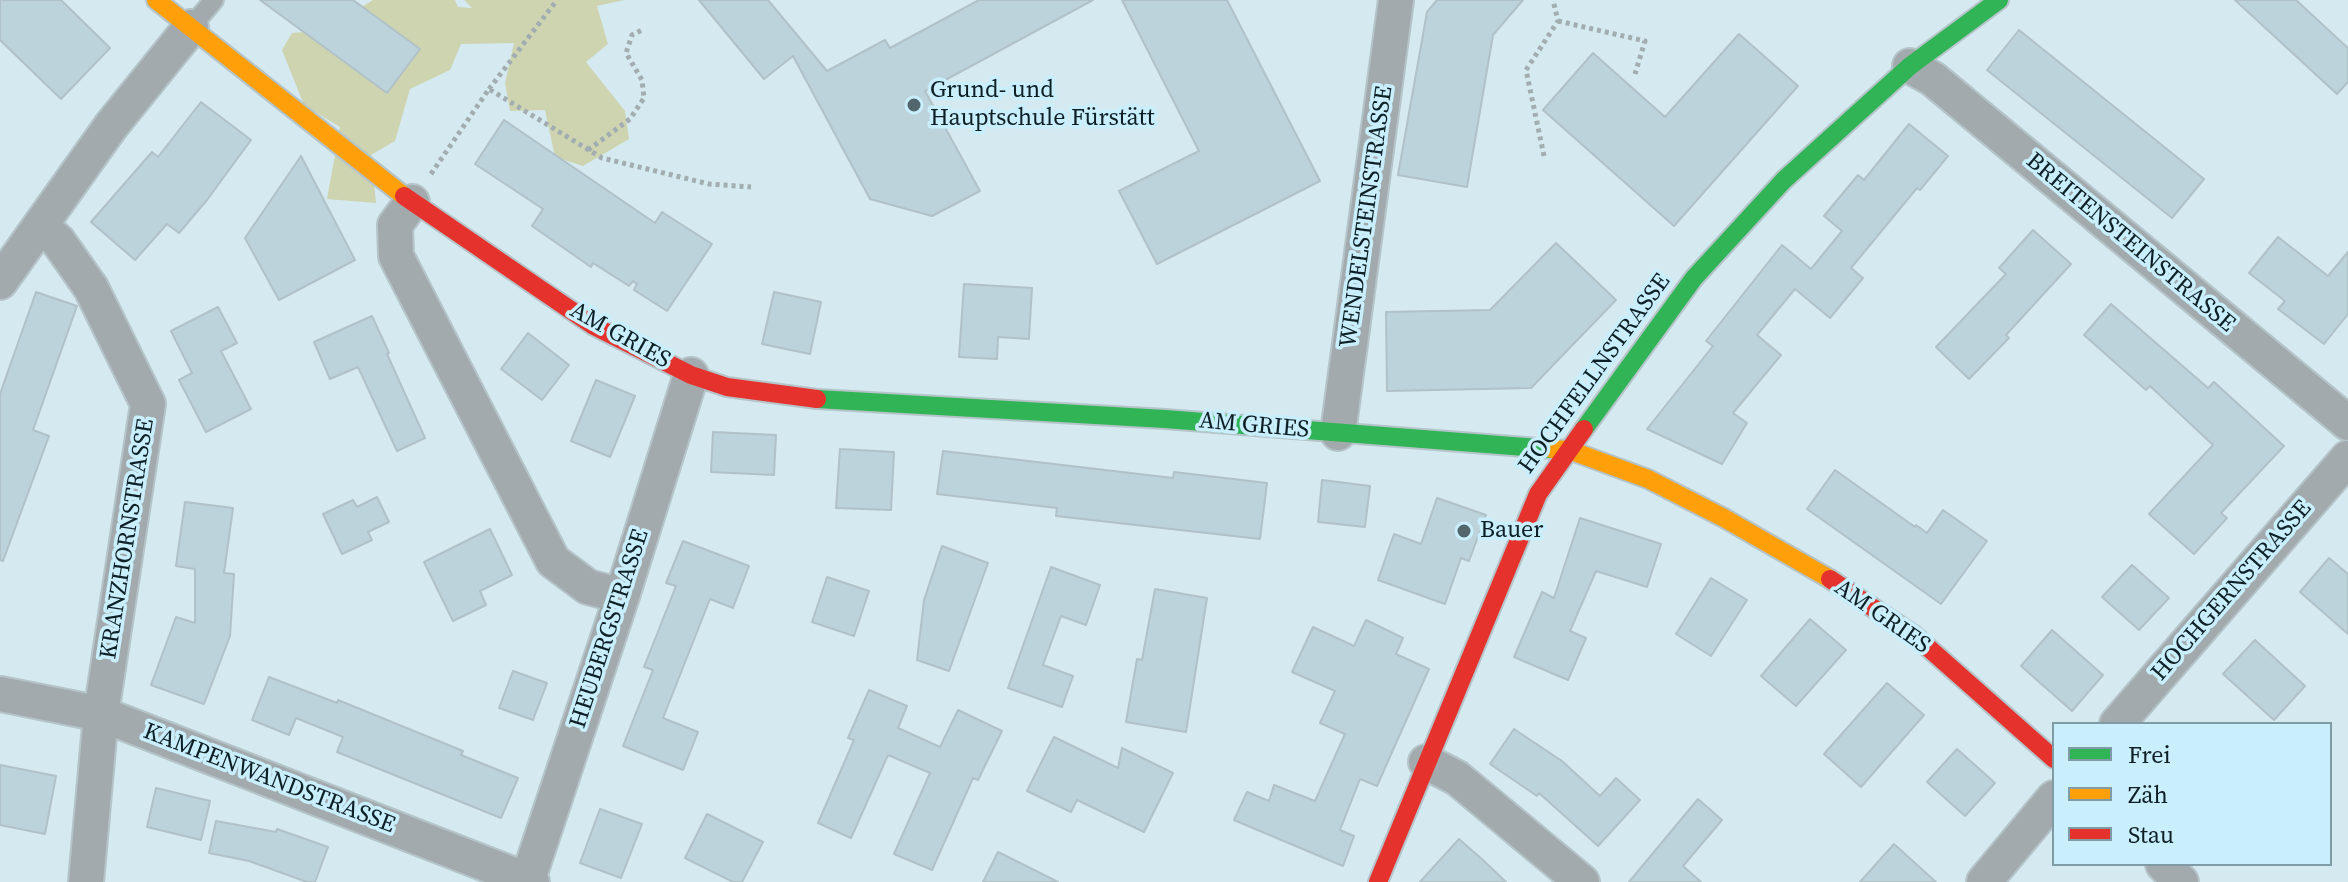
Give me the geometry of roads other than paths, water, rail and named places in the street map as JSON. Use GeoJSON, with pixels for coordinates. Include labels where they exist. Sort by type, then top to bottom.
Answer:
{"type":"FeatureCollection","features":[{"type":"Feature","properties":{"kind":"street","name":"AM GRIES"},"geometry":{"type":"LineString","coordinates":[[156,0],[412,202],[594,326],[691,375],[727,387],[830,401],[1165,419],[1569,450],[1648,479],[1724,518],[1836,583],[1915,636],[2052,757]]}},
{"type":"Feature","properties":{"kind":"street","name":"WENDELSTEINSTRASSE"},"geometry":{"type":"LineString","coordinates":[[1338,433],[1396,0]]}},
{"type":"Feature","properties":{"kind":"street","name":"HOCHFELLNSTRASSE"},"geometry":{"type":"LineString","coordinates":[[1378,882],[1538,494],[1694,278],[1784,180],[1910,66],[1999,0]]}},
{"type":"Feature","properties":{"kind":"street"},"geometry":{"type":"LineString","coordinates":[[0,282],[111,126],[191,27]]}},
{"type":"Feature","properties":{"kind":"street","name":"BREITENSTEINSTRASSE"},"geometry":{"type":"LineString","coordinates":[[1910,66],[1933,79],[2348,423]]}},
{"type":"Feature","properties":{"kind":"street"},"geometry":{"type":"LineString","coordinates":[[412,202],[395,225],[396,256],[553,561],[588,587],[622,596]]}},
{"type":"Feature","properties":{"kind":"street","name":"KRANZHORNSTRASSE"},"geometry":{"type":"LineString","coordinates":[[41,226],[58,241],[91,288],[148,404],[101,714],[86,882]]}},
{"type":"Feature","properties":{"kind":"street","name":"HEUBERGSTRASSE"},"geometry":{"type":"LineString","coordinates":[[529,881],[691,375]]}},
{"type":"Feature","properties":{"kind":"street","name":"HOCHGERNSTRASSE"},"geometry":{"type":"LineString","coordinates":[[2119,722],[2348,458]]}},
{"type":"Feature","properties":{"kind":"street","name":"KAMPENWANDSTRASSE"},"geometry":{"type":"LineString","coordinates":[[0,694],[101,714],[529,881]]}},
{"type":"Feature","properties":{"kind":"street"},"geometry":{"type":"LineString","coordinates":[[1426,762],[1457,778],[1582,882]]}},
{"type":"Feature","properties":{"kind":"street"},"geometry":{"type":"LineString","coordinates":[[1984,882],[2052,800]]}},
{"type":"Feature","properties":{"kind":"street"},"geometry":{"type":"LineString","coordinates":[[2165,866],[2181,882]]}},
{"type":"Feature","properties":{"kind":"lane"},"geometry":{"type":"LineString","coordinates":[[191,27],[214,0]]}},
{"type":"Feature","properties":{"kind":"place","name":"Grund- und Hauptschule Fürstätt"},"geometry":{"type":"Point","coordinates":[914,105]}},
{"type":"Feature","properties":{"kind":"place","name":"Bauer"},"geometry":{"type":"Point","coordinates":[1464,531]}}]}
